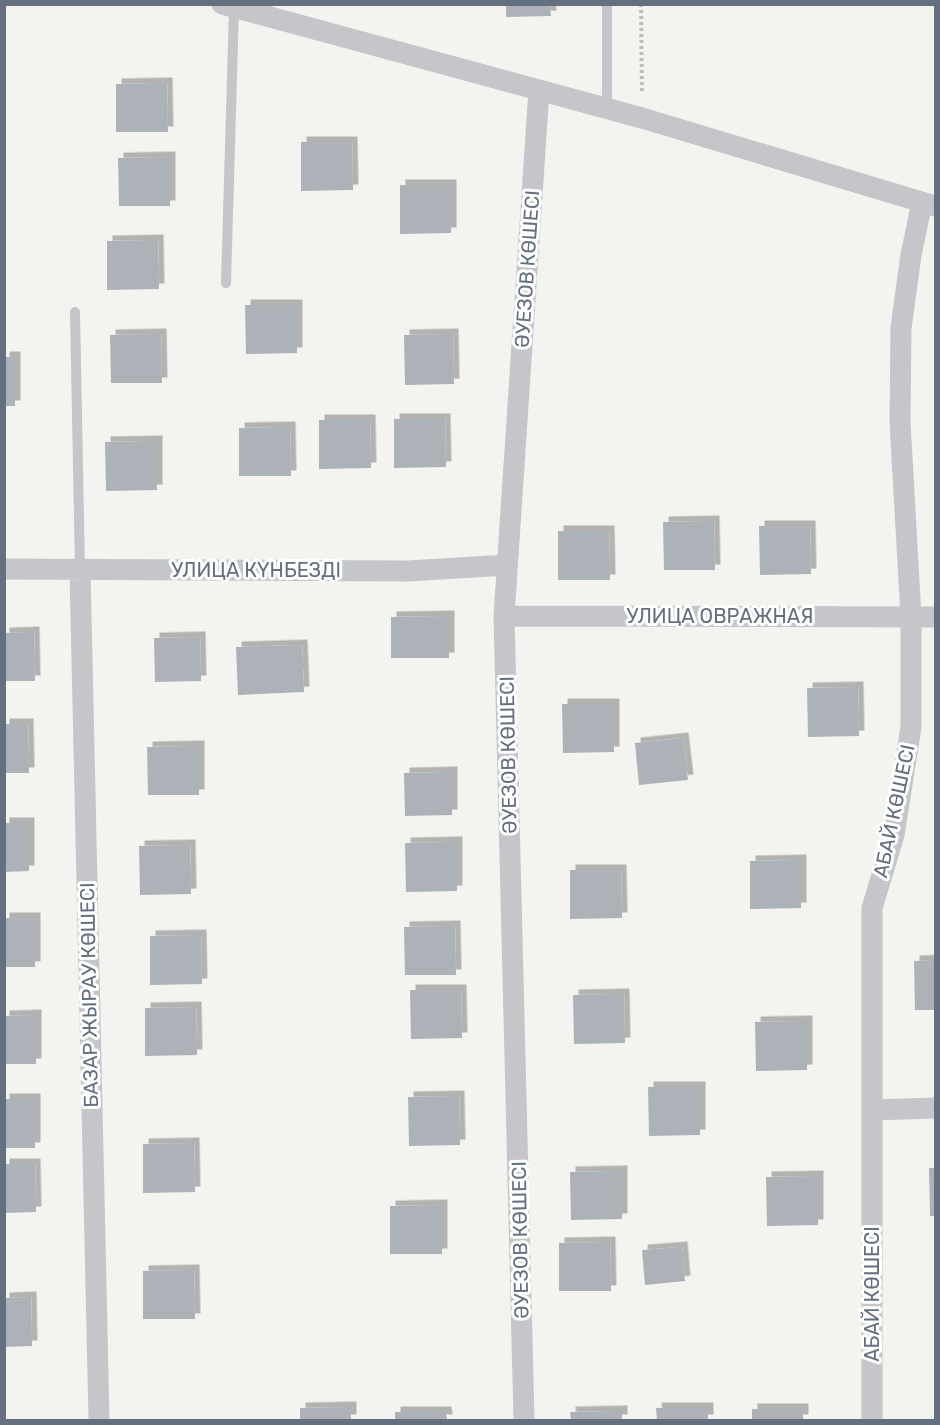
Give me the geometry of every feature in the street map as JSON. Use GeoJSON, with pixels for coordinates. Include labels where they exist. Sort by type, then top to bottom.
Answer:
{"type":"FeatureCollection","features":[{"type":"Feature","properties":{"kind":"street"},"geometry":{"type":"LineString","coordinates":[[228,6],[642,118],[929,204]]}},
{"type":"Feature","properties":{"kind":"street","name":"ӘУЕЗОВ КӨШЕСІ"},"geometry":{"type":"LineString","coordinates":[[524,1420],[504,616],[539,90]]}},
{"type":"Feature","properties":{"kind":"street","name":"АБАЙ КӨШЕСІ"},"geometry":{"type":"LineString","coordinates":[[872,1420],[872,908],[894,835],[911,727],[911,616],[900,422],[901,328],[911,255],[929,204]]}},
{"type":"Feature","properties":{"kind":"street","name":"УЛИЦА КҮНБЕЗДІ"},"geometry":{"type":"LineString","coordinates":[[4,569],[408,571],[507,565]]}},
{"type":"Feature","properties":{"kind":"street","name":"БАЗАР ЖЫРАУ КӨШЕСІ"},"geometry":{"type":"LineString","coordinates":[[80,570],[99,1420]]}},
{"type":"Feature","properties":{"kind":"street","name":"УЛИЦА ОВРАЖНАЯ"},"geometry":{"type":"LineString","coordinates":[[504,616],[936,617]]}},
{"type":"Feature","properties":{"kind":"street"},"geometry":{"type":"LineString","coordinates":[[872,1110],[936,1108]]}},
{"type":"Feature","properties":{"kind":"lane"},"geometry":{"type":"LineString","coordinates":[[607,4],[607,109]]}},
{"type":"Feature","properties":{"kind":"lane"},"geometry":{"type":"LineString","coordinates":[[226,283],[228,6]]}},
{"type":"Feature","properties":{"kind":"lane"},"geometry":{"type":"LineString","coordinates":[[75,312],[80,570]]}},
{"type":"Feature","properties":{"kind":"path"},"geometry":{"type":"LineString","coordinates":[[641,4],[642,118]]}},
{"type":"Feature","properties":{"kind":"building"},"geometry":{"type":"Polygon","coordinates":[[[506,5],[550,5],[551,16],[506,17],[506,5]]]}},
{"type":"Feature","properties":{"kind":"building"},"geometry":{"type":"Polygon","coordinates":[[[167,83],[168,132],[116,132],[116,84],[167,83]]]}},
{"type":"Feature","properties":{"kind":"building"},"geometry":{"type":"Polygon","coordinates":[[[301,142],[352,142],[353,190],[301,191],[301,142]]]}},
{"type":"Feature","properties":{"kind":"building"},"geometry":{"type":"Polygon","coordinates":[[[170,157],[170,206],[119,206],[118,158],[170,157]]]}},
{"type":"Feature","properties":{"kind":"building"},"geometry":{"type":"Polygon","coordinates":[[[400,185],[451,185],[451,233],[400,234],[400,185]]]}},
{"type":"Feature","properties":{"kind":"building"},"geometry":{"type":"Polygon","coordinates":[[[158,240],[159,289],[107,290],[107,241],[158,240]]]}},
{"type":"Feature","properties":{"kind":"building"},"geometry":{"type":"Polygon","coordinates":[[[245,305],[297,305],[297,353],[246,354],[245,305]]]}},
{"type":"Feature","properties":{"kind":"building"},"geometry":{"type":"Polygon","coordinates":[[[161,334],[162,383],[111,383],[110,335],[161,334]]]}},
{"type":"Feature","properties":{"kind":"building"},"geometry":{"type":"Polygon","coordinates":[[[453,334],[454,384],[405,385],[404,335],[453,334]]]}},
{"type":"Feature","properties":{"kind":"building"},"geometry":{"type":"Polygon","coordinates":[[[4,357],[15,357],[15,406],[4,406],[4,357]]]}},
{"type":"Feature","properties":{"kind":"building"},"geometry":{"type":"Polygon","coordinates":[[[394,419],[445,419],[446,467],[394,468],[394,419]]]}},
{"type":"Feature","properties":{"kind":"building"},"geometry":{"type":"Polygon","coordinates":[[[319,420],[370,420],[371,468],[319,469],[319,420]]]}},
{"type":"Feature","properties":{"kind":"building"},"geometry":{"type":"Polygon","coordinates":[[[290,427],[291,476],[239,476],[239,428],[290,427]]]}},
{"type":"Feature","properties":{"kind":"building"},"geometry":{"type":"Polygon","coordinates":[[[157,441],[157,490],[106,491],[105,442],[157,441]]]}},
{"type":"Feature","properties":{"kind":"building"},"geometry":{"type":"Polygon","coordinates":[[[714,521],[715,570],[664,570],[663,522],[714,521]]]}},
{"type":"Feature","properties":{"kind":"building"},"geometry":{"type":"Polygon","coordinates":[[[759,526],[810,526],[811,574],[760,575],[759,526]]]}},
{"type":"Feature","properties":{"kind":"building"},"geometry":{"type":"Polygon","coordinates":[[[558,531],[609,531],[610,580],[558,580],[558,531]]]}},
{"type":"Feature","properties":{"kind":"building"},"geometry":{"type":"Polygon","coordinates":[[[449,616],[449,658],[391,658],[391,617],[449,616]]]}},
{"type":"Feature","properties":{"kind":"building"},"geometry":{"type":"Polygon","coordinates":[[[34,632],[35,681],[4,681],[4,633],[34,632]]]}},
{"type":"Feature","properties":{"kind":"building"},"geometry":{"type":"Polygon","coordinates":[[[200,637],[201,681],[155,682],[154,638],[200,637]]]}},
{"type":"Feature","properties":{"kind":"building"},"geometry":{"type":"Polygon","coordinates":[[[302,645],[304,692],[238,695],[236,647],[302,645]]]}},
{"type":"Feature","properties":{"kind":"building"},"geometry":{"type":"Polygon","coordinates":[[[858,687],[859,736],[808,737],[807,688],[858,687]]]}},
{"type":"Feature","properties":{"kind":"building"},"geometry":{"type":"Polygon","coordinates":[[[562,704],[614,704],[614,752],[563,753],[562,704]]]}},
{"type":"Feature","properties":{"kind":"building"},"geometry":{"type":"Polygon","coordinates":[[[4,724],[28,724],[29,773],[4,773],[4,724]]]}},
{"type":"Feature","properties":{"kind":"building"},"geometry":{"type":"Polygon","coordinates":[[[683,738],[688,780],[639,785],[635,743],[683,738]]]}},
{"type":"Feature","properties":{"kind":"building"},"geometry":{"type":"Polygon","coordinates":[[[199,746],[199,795],[148,795],[147,747],[199,746]]]}},
{"type":"Feature","properties":{"kind":"building"},"geometry":{"type":"Polygon","coordinates":[[[452,772],[452,815],[405,816],[404,773],[452,772]]]}},
{"type":"Feature","properties":{"kind":"building"},"geometry":{"type":"Polygon","coordinates":[[[4,823],[29,823],[29,871],[4,872],[4,823]]]}},
{"type":"Feature","properties":{"kind":"building"},"geometry":{"type":"Polygon","coordinates":[[[457,842],[457,891],[406,892],[405,843],[457,842]]]}},
{"type":"Feature","properties":{"kind":"building"},"geometry":{"type":"Polygon","coordinates":[[[190,845],[191,894],[140,895],[139,846],[190,845]]]}},
{"type":"Feature","properties":{"kind":"building"},"geometry":{"type":"Polygon","coordinates":[[[801,860],[801,908],[750,909],[750,861],[801,860]]]}},
{"type":"Feature","properties":{"kind":"building"},"geometry":{"type":"Polygon","coordinates":[[[570,870],[621,870],[622,918],[570,919],[570,870]]]}},
{"type":"Feature","properties":{"kind":"building"},"geometry":{"type":"Polygon","coordinates":[[[4,918],[35,918],[35,967],[4,967],[4,918]]]}},
{"type":"Feature","properties":{"kind":"building"},"geometry":{"type":"Polygon","coordinates":[[[455,926],[456,975],[405,975],[404,927],[455,926]]]}},
{"type":"Feature","properties":{"kind":"building"},"geometry":{"type":"Polygon","coordinates":[[[201,935],[202,984],[150,985],[150,936],[201,935]]]}},
{"type":"Feature","properties":{"kind":"building"},"geometry":{"type":"Polygon","coordinates":[[[936,960],[936,1010],[915,1010],[914,961],[936,960]]]}},
{"type":"Feature","properties":{"kind":"building"},"geometry":{"type":"Polygon","coordinates":[[[410,990],[461,990],[462,1038],[411,1039],[410,990]]]}},
{"type":"Feature","properties":{"kind":"building"},"geometry":{"type":"Polygon","coordinates":[[[624,994],[625,1043],[574,1044],[573,995],[624,994]]]}},
{"type":"Feature","properties":{"kind":"building"},"geometry":{"type":"Polygon","coordinates":[[[196,1007],[197,1055],[145,1056],[145,1008],[196,1007]]]}},
{"type":"Feature","properties":{"kind":"building"},"geometry":{"type":"Polygon","coordinates":[[[36,1015],[36,1064],[4,1064],[4,1016],[36,1015]]]}},
{"type":"Feature","properties":{"kind":"building"},"geometry":{"type":"Polygon","coordinates":[[[807,1021],[807,1070],[756,1071],[755,1022],[807,1021]]]}},
{"type":"Feature","properties":{"kind":"building"},"geometry":{"type":"Polygon","coordinates":[[[648,1087],[700,1087],[700,1135],[649,1136],[648,1087]]]}},
{"type":"Feature","properties":{"kind":"building"},"geometry":{"type":"Polygon","coordinates":[[[459,1096],[460,1145],[409,1146],[408,1097],[459,1096]]]}},
{"type":"Feature","properties":{"kind":"building"},"geometry":{"type":"Polygon","coordinates":[[[4,1099],[35,1099],[35,1148],[4,1148],[4,1099]]]}},
{"type":"Feature","properties":{"kind":"building"},"geometry":{"type":"Polygon","coordinates":[[[194,1143],[195,1192],[143,1193],[143,1144],[194,1143]]]}},
{"type":"Feature","properties":{"kind":"building"},"geometry":{"type":"Polygon","coordinates":[[[4,1164],[35,1164],[36,1212],[4,1213],[4,1164]]]}},
{"type":"Feature","properties":{"kind":"building"},"geometry":{"type":"Polygon","coordinates":[[[929,1168],[936,1168],[936,1216],[930,1216],[929,1168]]]}},
{"type":"Feature","properties":{"kind":"building"},"geometry":{"type":"Polygon","coordinates":[[[622,1171],[622,1219],[571,1220],[570,1172],[622,1171]]]}},
{"type":"Feature","properties":{"kind":"building"},"geometry":{"type":"Polygon","coordinates":[[[818,1176],[818,1225],[767,1226],[766,1177],[818,1176]]]}},
{"type":"Feature","properties":{"kind":"building"},"geometry":{"type":"Polygon","coordinates":[[[442,1205],[442,1254],[390,1254],[390,1206],[442,1205]]]}},
{"type":"Feature","properties":{"kind":"building"},"geometry":{"type":"Polygon","coordinates":[[[610,1242],[611,1291],[559,1291],[559,1243],[610,1242]]]}},
{"type":"Feature","properties":{"kind":"building"},"geometry":{"type":"Polygon","coordinates":[[[682,1247],[685,1281],[645,1285],[642,1250],[682,1247]]]}},
{"type":"Feature","properties":{"kind":"building"},"geometry":{"type":"Polygon","coordinates":[[[194,1270],[195,1319],[143,1319],[143,1271],[194,1270]]]}},
{"type":"Feature","properties":{"kind":"building"},"geometry":{"type":"Polygon","coordinates":[[[31,1297],[32,1346],[4,1347],[4,1298],[31,1297]]]}},
{"type":"Feature","properties":{"kind":"building"},"geometry":{"type":"Polygon","coordinates":[[[351,1407],[351,1420],[300,1420],[300,1408],[351,1407]]]}},
{"type":"Feature","properties":{"kind":"building"},"geometry":{"type":"Polygon","coordinates":[[[656,1408],[708,1408],[708,1420],[657,1420],[656,1408]]]}},
{"type":"Feature","properties":{"kind":"building"},"geometry":{"type":"Polygon","coordinates":[[[752,1409],[803,1409],[803,1420],[752,1420],[752,1409]]]}},
{"type":"Feature","properties":{"kind":"building"},"geometry":{"type":"Polygon","coordinates":[[[622,1411],[622,1420],[571,1420],[570,1412],[622,1411]]]}},
{"type":"Feature","properties":{"kind":"building"},"geometry":{"type":"Polygon","coordinates":[[[395,1412],[446,1412],[447,1420],[395,1420],[395,1412]]]}}]}
